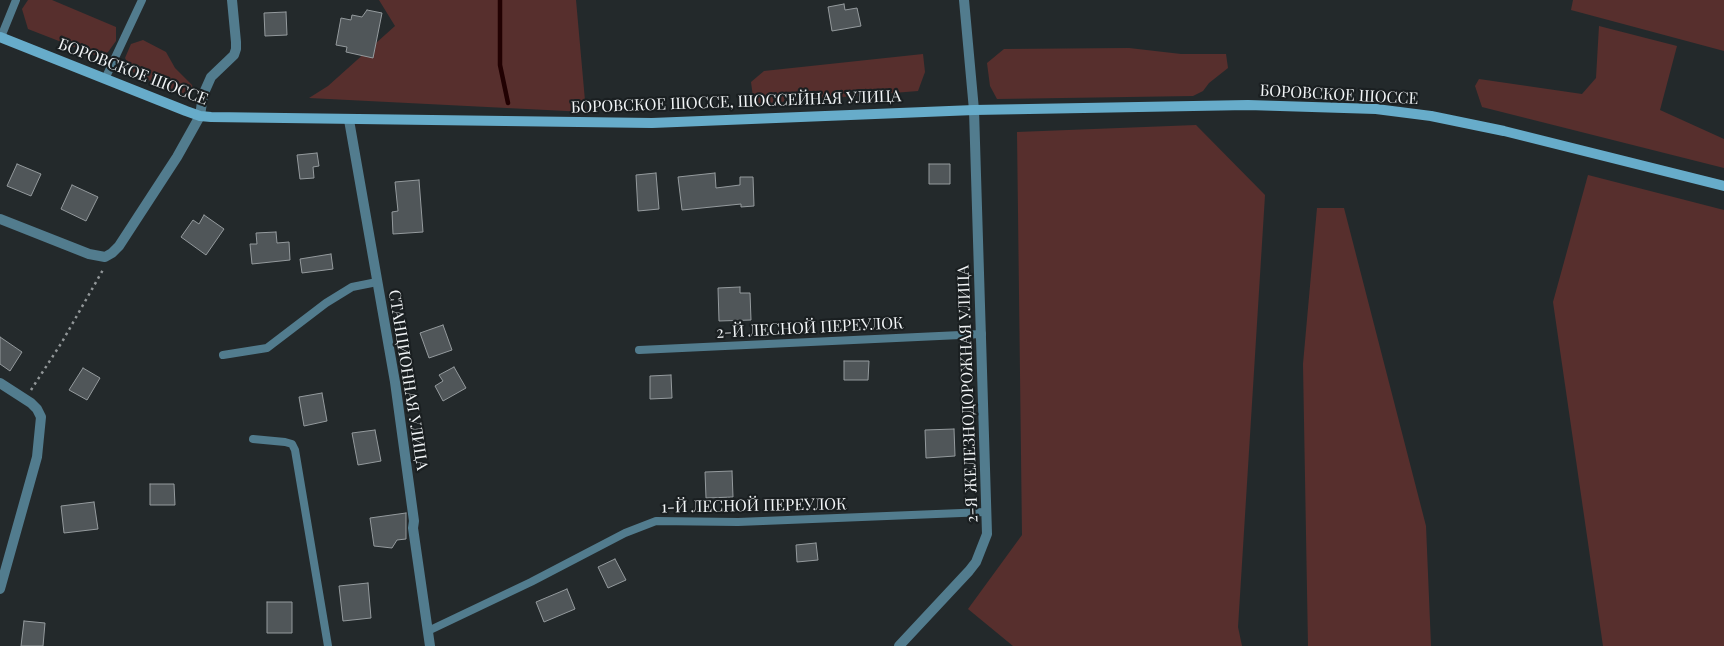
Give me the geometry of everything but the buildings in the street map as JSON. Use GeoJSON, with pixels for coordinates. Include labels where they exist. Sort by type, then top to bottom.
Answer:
{"type":"FeatureCollection","features":[{"type":"Feature","properties":{"kind":"main road","name":"БОРОВСКОЕ ШОССЕ"},"geometry":{"type":"LineString","coordinates":[[0,37],[200,116],[349,120]]}},
{"type":"Feature","properties":{"kind":"main road","name":"БОРОВСКОЕ ШОССЕ"},"geometry":{"type":"LineString","coordinates":[[974,110],[1248,105],[1390,110],[1431,116],[1504,131],[1724,186]]}},
{"type":"Feature","properties":{"kind":"main road","name":"БОРОВСКОЕ ШОССЕ, ШОССЕЙНАЯ УЛИЦА"},"geometry":{"type":"LineString","coordinates":[[349,120],[652,123],[974,110]]}},
{"type":"Feature","properties":{"kind":"street"},"geometry":{"type":"LineString","coordinates":[[0,219],[88,254],[105,257],[119,246],[177,157],[200,116],[203,94],[211,77],[230,61],[236,49],[232,0]]}},
{"type":"Feature","properties":{"kind":"street","name":"2-Я ЖЕЛЕЗНОДОРОЖНАЯ УЛИЦА"},"geometry":{"type":"LineString","coordinates":[[899,646],[963,579],[976,562],[986,534],[982,334],[974,110],[964,0]]}},
{"type":"Feature","properties":{"kind":"street","name":"СТАНЦИОННАЯ УЛИЦА"},"geometry":{"type":"LineString","coordinates":[[349,120],[396,391],[430,646]]}},
{"type":"Feature","properties":{"kind":"street"},"geometry":{"type":"LineString","coordinates":[[0,383],[25,399],[37,409],[41,417],[37,457],[0,589]]}},
{"type":"Feature","properties":{"kind":"lane"},"geometry":{"type":"LineString","coordinates":[[0,37],[16,0]]}},
{"type":"Feature","properties":{"kind":"lane"},"geometry":{"type":"LineString","coordinates":[[105,79],[142,0]]}},
{"type":"Feature","properties":{"kind":"lane"},"geometry":{"type":"LineString","coordinates":[[222,355],[267,348],[326,303],[352,287],[377,282]]}},
{"type":"Feature","properties":{"kind":"lane","name":"2-Й ЛЕСНОЙ ПЕРЕУЛОК"},"geometry":{"type":"LineString","coordinates":[[639,350],[982,334]]}},
{"type":"Feature","properties":{"kind":"lane"},"geometry":{"type":"LineString","coordinates":[[253,439],[285,442],[292,444],[296,450],[328,646]]}},
{"type":"Feature","properties":{"kind":"lane","name":"1-Й ЛЕСНОЙ ПЕРЕУЛОК"},"geometry":{"type":"LineString","coordinates":[[428,631],[531,582],[640,526],[656,521],[702,523],[986,512]]}},
{"type":"Feature","properties":{"kind":"path"},"geometry":{"type":"LineString","coordinates":[[25,399],[102,274],[105,257]]}},
{"type":"Feature","properties":{"kind":"shaded area"},"geometry":{"type":"Polygon","coordinates":[[[28,0],[52,0],[116,27],[116,41],[108,52],[100,57],[28,29],[22,9],[28,0]]]}},
{"type":"Feature","properties":{"kind":"shaded area"},"geometry":{"type":"Polygon","coordinates":[[[379,0],[576,0],[586,112],[309,98],[328,86],[395,26],[379,0]]]}},
{"type":"Feature","properties":{"kind":"shaded area"},"geometry":{"type":"Polygon","coordinates":[[[1573,0],[1724,0],[1724,51],[1571,10],[1573,0]]]}},
{"type":"Feature","properties":{"kind":"shaded area"},"geometry":{"type":"Polygon","coordinates":[[[1599,26],[1677,46],[1660,110],[1724,139],[1724,168],[1482,107],[1475,86],[1479,79],[1582,94],[1596,78],[1599,26]]]}},
{"type":"Feature","properties":{"kind":"shaded area"},"geometry":{"type":"Polygon","coordinates":[[[143,40],[166,52],[175,68],[192,85],[193,90],[188,95],[135,75],[125,58],[131,44],[143,40]]]}},
{"type":"Feature","properties":{"kind":"shaded area"},"geometry":{"type":"Polygon","coordinates":[[[1129,48],[1181,54],[1226,54],[1228,68],[1209,83],[1203,91],[1193,96],[997,99],[990,86],[987,63],[1004,49],[1129,48]]]}},
{"type":"Feature","properties":{"kind":"shaded area"},"geometry":{"type":"Polygon","coordinates":[[[923,54],[925,72],[918,91],[754,104],[751,82],[764,71],[923,54]]]}},
{"type":"Feature","properties":{"kind":"shaded area"},"geometry":{"type":"Polygon","coordinates":[[[1196,125],[1265,195],[1238,627],[1242,646],[1013,646],[968,609],[1022,535],[1017,132],[1196,125]]]}},
{"type":"Feature","properties":{"kind":"shaded area"},"geometry":{"type":"Polygon","coordinates":[[[1588,175],[1724,210],[1724,646],[1603,646],[1553,302],[1588,175]]]}},
{"type":"Feature","properties":{"kind":"shaded area"},"geometry":{"type":"Polygon","coordinates":[[[1317,208],[1344,208],[1426,526],[1431,646],[1308,646],[1303,364],[1317,208]]]}},
{"type":"Feature","properties":{"kind":"waterway"},"geometry":{"type":"LineString","coordinates":[[500,0],[500,65],[508,103]]}}]}
